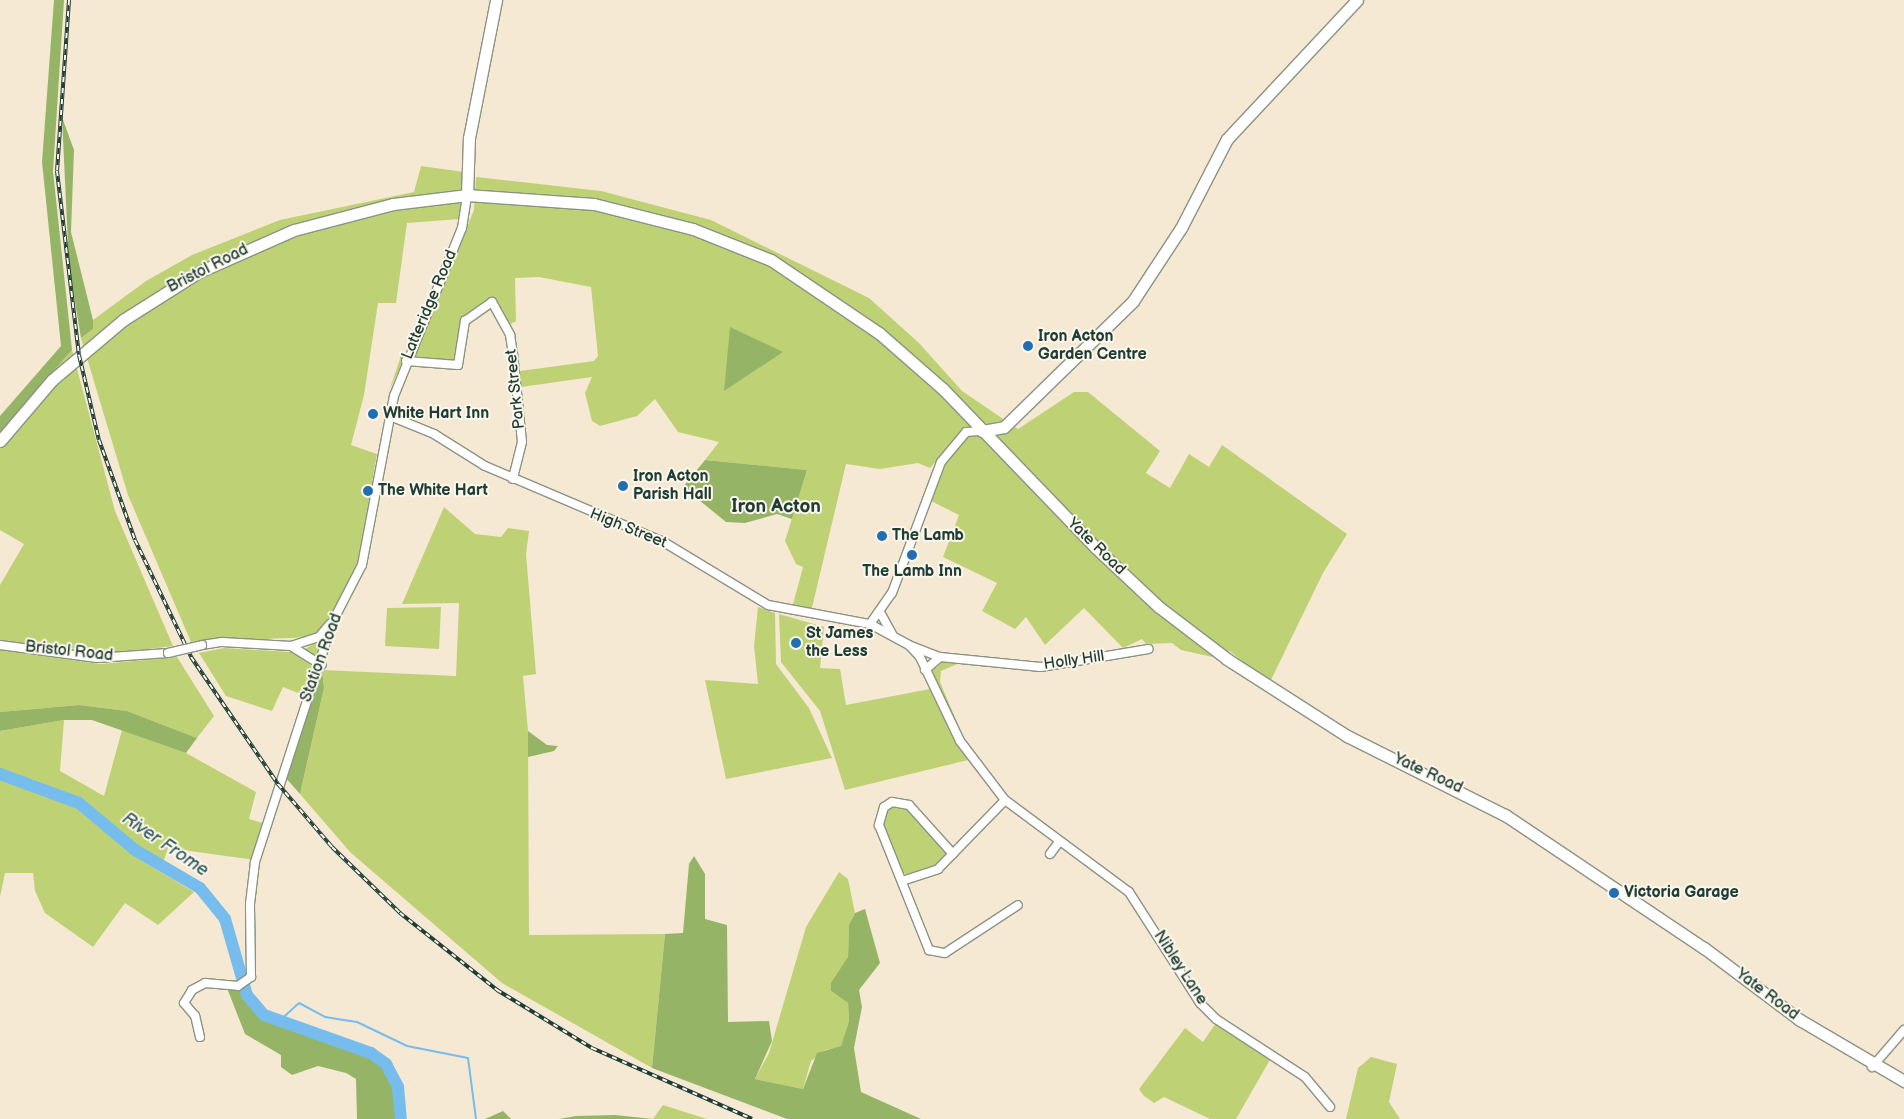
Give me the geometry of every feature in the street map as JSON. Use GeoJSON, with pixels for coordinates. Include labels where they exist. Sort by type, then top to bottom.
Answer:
{"type":"FeatureCollection","features":[{"type":"Feature","properties":{"kind":"main road"},"geometry":{"type":"LineString","coordinates":[[468,195],[469,138],[496,0]]}},
{"type":"Feature","properties":{"kind":"main road"},"geometry":{"type":"LineString","coordinates":[[982,431],[1004,427],[1128,308],[1177,235],[1227,139],[1357,0]]}},
{"type":"Feature","properties":{"kind":"main road","name":"Bristol Road"},"geometry":{"type":"LineString","coordinates":[[0,441],[87,348],[162,292],[198,272],[294,230],[350,214],[468,195],[558,199],[636,213],[693,229],[770,260],[879,333],[982,431]]}},
{"type":"Feature","properties":{"kind":"main road","name":"Yate Road"},"geometry":{"type":"LineString","coordinates":[[982,431],[1094,547],[1159,606],[1227,659],[1347,736],[1505,815],[1872,1067],[1904,1081]]}},
{"type":"Feature","properties":{"kind":"street","name":"Latteridge Road"},"geometry":{"type":"LineString","coordinates":[[390,416],[406,362],[462,228],[468,195]]}},
{"type":"Feature","properties":{"kind":"street","name":"Park Street"},"geometry":{"type":"LineString","coordinates":[[406,362],[458,365],[465,321],[492,302],[510,335],[513,353],[522,442],[513,479]]}},
{"type":"Feature","properties":{"kind":"street","name":"High Street"},"geometry":{"type":"LineString","coordinates":[[390,416],[434,434],[513,479],[662,541],[768,605],[870,624]]}},
{"type":"Feature","properties":{"kind":"street","name":"Station Road"},"geometry":{"type":"LineString","coordinates":[[200,1037],[195,1016],[184,1003],[192,990],[205,983],[238,986],[248,982],[255,862],[278,784],[321,664],[332,623],[362,565],[390,416]]}},
{"type":"Feature","properties":{"kind":"street"},"geometry":{"type":"LineString","coordinates":[[870,624],[881,614],[898,580],[935,473],[966,432],[982,431]]}},
{"type":"Feature","properties":{"kind":"street","name":"Nibley Lane"},"geometry":{"type":"LineString","coordinates":[[881,614],[892,634]]}},
{"type":"Feature","properties":{"kind":"street"},"geometry":{"type":"LineString","coordinates":[[291,646],[319,637],[332,623]]}},
{"type":"Feature","properties":{"kind":"street","name":"Nibley Lane"},"geometry":{"type":"LineString","coordinates":[[870,624],[892,634],[909,645],[925,670],[960,741],[1005,800],[1059,842],[1129,892],[1200,1003],[1216,1019],[1305,1077],[1330,1107]]}},
{"type":"Feature","properties":{"kind":"street","name":"Bristol Road"},"geometry":{"type":"LineString","coordinates":[[0,645],[97,658],[168,653],[222,642],[291,646]]}},
{"type":"Feature","properties":{"kind":"street","name":"Holly Hill"},"geometry":{"type":"LineString","coordinates":[[909,645],[940,657],[1053,667],[1148,648]]}},
{"type":"Feature","properties":{"kind":"street"},"geometry":{"type":"LineString","coordinates":[[291,646],[321,664]]}},
{"type":"Feature","properties":{"kind":"street"},"geometry":{"type":"LineString","coordinates":[[925,670],[940,657]]}},
{"type":"Feature","properties":{"kind":"street"},"geometry":{"type":"LineString","coordinates":[[902,881],[938,869],[1005,800]]}},
{"type":"Feature","properties":{"kind":"street"},"geometry":{"type":"LineString","coordinates":[[953,854],[909,805],[892,802],[884,807],[879,825],[929,950],[945,954],[1016,909]]}},
{"type":"Feature","properties":{"kind":"street"},"geometry":{"type":"LineString","coordinates":[[1050,854],[1059,842]]}},
{"type":"Feature","properties":{"kind":"street"},"geometry":{"type":"LineString","coordinates":[[1872,1067],[1904,1030]]}},
{"type":"Feature","properties":{"kind":"green space"},"geometry":{"type":"Polygon","coordinates":[[[54,0],[64,0],[53,171],[72,350],[0,432],[0,416],[61,346],[42,162],[54,0]]]}},
{"type":"Feature","properties":{"kind":"green space"},"geometry":{"type":"Polygon","coordinates":[[[62,117],[74,150],[71,232],[93,320],[93,329],[81,338],[69,266],[62,117]]]}},
{"type":"Feature","properties":{"kind":"green space"},"geometry":{"type":"Polygon","coordinates":[[[421,166],[464,172],[460,219],[407,223],[396,303],[378,303],[364,395],[351,445],[377,454],[358,562],[329,619],[312,637],[191,642],[128,495],[81,338],[93,329],[93,320],[146,281],[192,255],[280,220],[414,192],[421,166]]]}},
{"type":"Feature","properties":{"kind":"green space"},"geometry":{"type":"Polygon","coordinates":[[[476,177],[601,191],[711,220],[869,298],[919,343],[962,391],[1018,429],[1074,392],[1088,392],[1160,451],[1146,473],[1170,488],[1189,454],[1209,467],[1222,445],[1347,534],[1323,573],[1269,684],[1230,651],[1217,658],[1181,650],[1172,643],[1146,644],[1142,639],[1123,648],[1084,608],[1045,645],[1026,617],[1015,629],[982,611],[997,583],[943,557],[959,515],[931,501],[945,465],[939,458],[930,468],[918,463],[880,469],[846,464],[811,612],[792,608],[803,567],[796,564],[785,541],[807,470],[705,460],[719,442],[678,432],[655,399],[637,416],[600,426],[592,421],[585,393],[592,377],[521,387],[520,371],[594,361],[598,356],[591,287],[539,277],[515,278],[516,321],[509,325],[494,299],[462,320],[458,358],[447,363],[412,359],[474,210],[476,177]]]}},
{"type":"Feature","properties":{"kind":"green space"},"geometry":{"type":"Polygon","coordinates":[[[730,327],[783,352],[724,391],[730,327]]]}},
{"type":"Feature","properties":{"kind":"green space"},"geometry":{"type":"Polygon","coordinates":[[[72,350],[115,511],[173,646],[117,653],[0,641],[0,585],[24,544],[0,530],[0,432],[72,350]]]}},
{"type":"Feature","properties":{"kind":"green space"},"geometry":{"type":"Polygon","coordinates":[[[400,354],[404,358],[389,391],[400,359],[400,354]]]}},
{"type":"Feature","properties":{"kind":"green space"},"geometry":{"type":"Polygon","coordinates":[[[705,460],[807,470],[792,519],[777,514],[745,523],[726,522],[683,487],[705,460]]]}},
{"type":"Feature","properties":{"kind":"green space"},"geometry":{"type":"Polygon","coordinates":[[[444,507],[475,534],[501,537],[508,528],[529,531],[526,554],[536,674],[523,676],[528,731],[529,935],[665,934],[652,1068],[502,983],[350,852],[300,794],[324,688],[322,670],[456,676],[459,603],[402,604],[444,507]]]}},
{"type":"Feature","properties":{"kind":"green space"},"geometry":{"type":"Polygon","coordinates":[[[441,607],[439,649],[385,646],[387,608],[441,607]]]}},
{"type":"Feature","properties":{"kind":"green space"},"geometry":{"type":"Polygon","coordinates":[[[758,607],[775,613],[776,664],[809,708],[832,758],[726,779],[705,680],[758,684],[754,646],[758,607]]]}},
{"type":"Feature","properties":{"kind":"green space"},"geometry":{"type":"Polygon","coordinates":[[[779,614],[824,627],[820,668],[840,669],[846,705],[930,689],[968,760],[845,790],[820,711],[781,662],[779,614]]]}},
{"type":"Feature","properties":{"kind":"green space"},"geometry":{"type":"Polygon","coordinates":[[[324,638],[320,657],[316,659],[303,650],[324,638]]]}},
{"type":"Feature","properties":{"kind":"green space"},"geometry":{"type":"Polygon","coordinates":[[[224,648],[291,652],[314,667],[303,695],[283,687],[272,711],[226,696],[199,653],[224,648]]]}},
{"type":"Feature","properties":{"kind":"green space"},"geometry":{"type":"Polygon","coordinates":[[[0,650],[101,664],[177,657],[214,716],[197,738],[127,711],[79,705],[0,712],[0,650]]]}},
{"type":"Feature","properties":{"kind":"green space"},"geometry":{"type":"Polygon","coordinates":[[[943,662],[960,663],[941,671],[940,682],[967,746],[931,672],[943,662]]]}},
{"type":"Feature","properties":{"kind":"green space"},"geometry":{"type":"Polygon","coordinates":[[[322,670],[324,688],[300,794],[285,777],[322,670]]]}},
{"type":"Feature","properties":{"kind":"green space"},"geometry":{"type":"Polygon","coordinates":[[[79,705],[127,711],[197,738],[186,753],[92,720],[64,720],[0,731],[0,712],[79,705]]]}},
{"type":"Feature","properties":{"kind":"green space"},"geometry":{"type":"Polygon","coordinates":[[[64,720],[60,771],[104,796],[122,730],[186,753],[256,792],[249,819],[263,823],[255,860],[168,848],[164,860],[138,848],[81,799],[0,769],[0,731],[64,720]]]}},
{"type":"Feature","properties":{"kind":"green space"},"geometry":{"type":"Polygon","coordinates":[[[528,731],[547,745],[558,746],[554,751],[528,757],[528,731]]]}},
{"type":"Feature","properties":{"kind":"green space"},"geometry":{"type":"Polygon","coordinates":[[[0,778],[76,806],[137,858],[194,892],[158,925],[125,903],[93,947],[45,913],[35,891],[33,873],[5,873],[0,897],[0,778]]]}},
{"type":"Feature","properties":{"kind":"green space"},"geometry":{"type":"Polygon","coordinates":[[[903,805],[946,850],[946,858],[936,866],[910,875],[901,872],[881,824],[888,806],[903,805]]]}},
{"type":"Feature","properties":{"kind":"green space"},"geometry":{"type":"Polygon","coordinates":[[[694,856],[705,874],[705,919],[727,925],[728,1022],[769,1021],[772,1041],[755,1079],[803,1089],[817,1053],[841,1046],[849,1021],[848,1003],[831,991],[831,983],[848,957],[849,925],[855,913],[865,909],[880,963],[859,990],[862,1007],[854,1048],[861,1092],[921,1119],[787,1119],[652,1068],[665,934],[683,933],[689,864],[694,856]]]}},
{"type":"Feature","properties":{"kind":"green space"},"geometry":{"type":"Polygon","coordinates":[[[839,872],[848,879],[855,913],[849,925],[848,957],[831,991],[848,1003],[849,1021],[841,1047],[825,1050],[811,1061],[803,1089],[755,1079],[769,1053],[806,927],[839,872]]]}},
{"type":"Feature","properties":{"kind":"green space"},"geometry":{"type":"Polygon","coordinates":[[[225,983],[243,983],[247,995],[278,1022],[323,1035],[386,1064],[398,1087],[401,1119],[357,1119],[356,1079],[346,1073],[318,1066],[292,1075],[281,1067],[281,1055],[245,1034],[225,983]]]}},
{"type":"Feature","properties":{"kind":"green space"},"geometry":{"type":"Polygon","coordinates":[[[1216,1023],[1271,1058],[1236,1119],[1210,1119],[1164,1097],[1154,1103],[1144,1096],[1139,1089],[1185,1028],[1203,1042],[1216,1023]]]}},
{"type":"Feature","properties":{"kind":"green space"},"geometry":{"type":"Polygon","coordinates":[[[1371,1057],[1397,1064],[1389,1102],[1400,1119],[1346,1119],[1358,1068],[1371,1057]]]}},
{"type":"Feature","properties":{"kind":"green space"},"geometry":{"type":"Polygon","coordinates":[[[663,1105],[707,1119],[653,1119],[663,1105]]]}},
{"type":"Feature","properties":{"kind":"green space"},"geometry":{"type":"Polygon","coordinates":[[[503,1111],[511,1119],[485,1119],[503,1111]]]}},
{"type":"Feature","properties":{"kind":"green space"},"geometry":{"type":"Polygon","coordinates":[[[615,1115],[653,1119],[559,1119],[576,1116],[615,1115]]]}},
{"type":"Feature","properties":{"kind":"waterway","name":"River Frome"},"geometry":{"type":"LineString","coordinates":[[0,774],[79,803],[135,850],[200,888],[225,919],[247,995],[264,1015],[371,1053],[386,1064],[398,1087],[401,1119]]}},
{"type":"Feature","properties":{"kind":"waterway"},"geometry":{"type":"LineString","coordinates":[[278,1022],[299,1003],[325,1017],[357,1022],[407,1046],[468,1058],[476,1119]]}},
{"type":"Feature","properties":{"kind":"railway"},"geometry":{"type":"LineString","coordinates":[[69,0],[57,171],[79,355],[99,440],[135,540],[191,657],[278,784],[332,847],[400,913],[497,990],[592,1048],[752,1119]]}},
{"type":"Feature","properties":{"kind":"place","name":"Iron Acton Garden Centre"},"geometry":{"type":"Point","coordinates":[1028,346]}},
{"type":"Feature","properties":{"kind":"place","name":"White Hart Inn"},"geometry":{"type":"Point","coordinates":[373,414]}},
{"type":"Feature","properties":{"kind":"place","name":"Iron Acton Parish Hall"},"geometry":{"type":"Point","coordinates":[623,486]}},
{"type":"Feature","properties":{"kind":"place","name":"The White Hart"},"geometry":{"type":"Point","coordinates":[368,491]}},
{"type":"Feature","properties":{"kind":"place","name":"The Lamb"},"geometry":{"type":"Point","coordinates":[882,536]}},
{"type":"Feature","properties":{"kind":"place","name":"The Lamb Inn"},"geometry":{"type":"Point","coordinates":[912,555]}},
{"type":"Feature","properties":{"kind":"place","name":"St James the Less"},"geometry":{"type":"Point","coordinates":[796,643]}},
{"type":"Feature","properties":{"kind":"place","name":"Victoria Garage"},"geometry":{"type":"Point","coordinates":[1614,893]}},
{"type":"Feature","properties":{"kind":"district","name":"Iron Acton"},"geometry":{"type":"Point","coordinates":[776,507]}}]}
